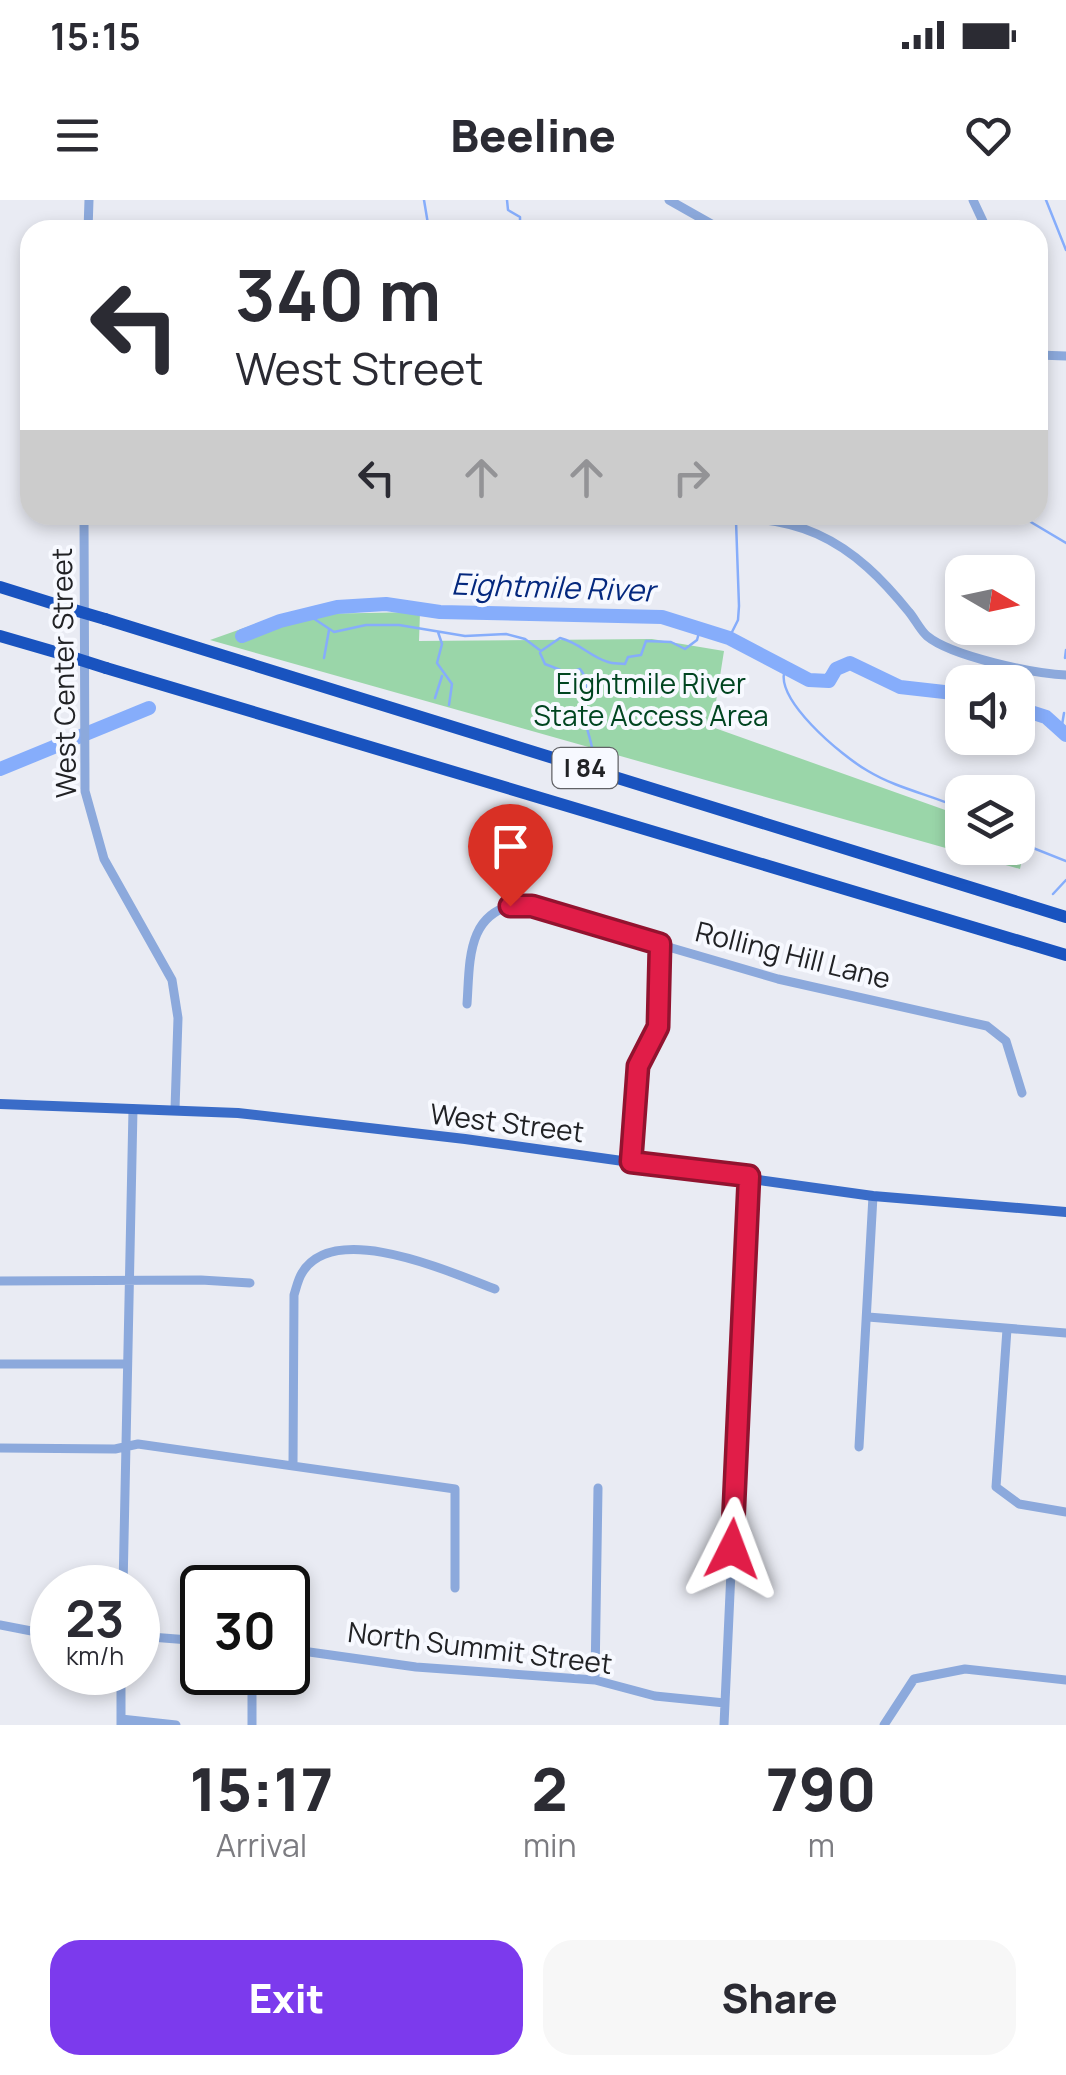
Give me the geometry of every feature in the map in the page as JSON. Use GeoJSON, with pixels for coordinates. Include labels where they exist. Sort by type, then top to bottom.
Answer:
{"type":"FeatureCollection","features":[{"type":"Feature","properties":{"kind":"highway","name":"I 84"},"geometry":{"type":"LineString","coordinates":[[0,587],[1066,917]]}},
{"type":"Feature","properties":{"kind":"highway","name":"I 84"},"geometry":{"type":"LineString","coordinates":[[0,636],[1066,955]]}},
{"type":"Feature","properties":{"kind":"main road","name":"West Street"},"geometry":{"type":"LineString","coordinates":[[0,1104],[175,1109],[290,1118],[749,1176],[873,1196],[1066,1212]]}},
{"type":"Feature","properties":{"kind":"street"},"geometry":{"type":"LineString","coordinates":[[669,200],[704,220]]}},
{"type":"Feature","properties":{"kind":"street","name":"West Center Street"},"geometry":{"type":"LineString","coordinates":[[84,525],[82,747],[87,802],[104,859],[163,961],[177,998],[175,1109]]}},
{"type":"Feature","properties":{"kind":"street"},"geometry":{"type":"LineString","coordinates":[[792,525],[838,544],[878,575],[927,636],[950,648],[1030,670],[1066,675]]}},
{"type":"Feature","properties":{"kind":"street","name":"Rolling Hill Lane"},"geometry":{"type":"LineString","coordinates":[[467,1004],[474,936],[489,915],[510,906],[532,906],[778,979],[987,1026],[1006,1041],[1022,1093]]}},
{"type":"Feature","properties":{"kind":"street"},"geometry":{"type":"LineString","coordinates":[[631,1162],[638,1066],[658,1027],[660,944]]}},
{"type":"Feature","properties":{"kind":"street"},"geometry":{"type":"LineString","coordinates":[[124,1565],[133,1109]]}},
{"type":"Feature","properties":{"kind":"street"},"geometry":{"type":"LineString","coordinates":[[724,1725],[749,1176]]}},
{"type":"Feature","properties":{"kind":"street"},"geometry":{"type":"LineString","coordinates":[[860,1447],[873,1196]]}},
{"type":"Feature","properties":{"kind":"street"},"geometry":{"type":"LineString","coordinates":[[293,1465],[294,1296],[302,1272],[316,1259],[329,1251],[347,1249],[411,1258],[495,1290]]}},
{"type":"Feature","properties":{"kind":"street"},"geometry":{"type":"LineString","coordinates":[[0,1281],[250,1283]]}},
{"type":"Feature","properties":{"kind":"street"},"geometry":{"type":"LineString","coordinates":[[868,1317],[1066,1333]]}},
{"type":"Feature","properties":{"kind":"street"},"geometry":{"type":"LineString","coordinates":[[1007,1328],[996,1486],[1018,1504],[1066,1512]]}},
{"type":"Feature","properties":{"kind":"street"},"geometry":{"type":"LineString","coordinates":[[0,1364],[127,1364]]}},
{"type":"Feature","properties":{"kind":"street"},"geometry":{"type":"LineString","coordinates":[[0,1448],[127,1448],[138,1444],[455,1489],[456,1588]]}},
{"type":"Feature","properties":{"kind":"street"},"geometry":{"type":"LineString","coordinates":[[596,1680],[598,1488]]}},
{"type":"Feature","properties":{"kind":"street"},"geometry":{"type":"LineString","coordinates":[[0,1625],[30,1631]]}},
{"type":"Feature","properties":{"kind":"street","name":"North Summit Street"},"geometry":{"type":"LineString","coordinates":[[310,1652],[416,1667],[596,1680],[656,1696],[725,1703]]}},
{"type":"Feature","properties":{"kind":"street"},"geometry":{"type":"LineString","coordinates":[[884,1725],[914,1679],[966,1669],[1066,1680]]}},
{"type":"Feature","properties":{"kind":"street"},"geometry":{"type":"LineString","coordinates":[[121,1695],[121,1722],[176,1725]]}},
{"type":"Feature","properties":{"kind":"street"},"geometry":{"type":"LineString","coordinates":[[252,1695],[252,1725]]}},
{"type":"Feature","properties":{"kind":"green space","name":"Eightmile River State Access Area"},"geometry":{"type":"Polygon","coordinates":[[[420,612],[419,641],[652,639],[724,651],[712,727],[945,810],[945,848],[210,640],[269,619],[311,614],[420,612]]]}},
{"type":"Feature","properties":{"kind":"waterway"},"geometry":{"type":"LineString","coordinates":[[424,200],[427,220]]}},
{"type":"Feature","properties":{"kind":"waterway"},"geometry":{"type":"LineString","coordinates":[[507,200],[508,210],[520,220]]}},
{"type":"Feature","properties":{"kind":"waterway"},"geometry":{"type":"LineString","coordinates":[[1046,200],[1066,250]]}},
{"type":"Feature","properties":{"kind":"waterway"},"geometry":{"type":"LineString","coordinates":[[729,638],[738,620],[739,606],[736,525]]}},
{"type":"Feature","properties":{"kind":"waterway"},"geometry":{"type":"LineString","coordinates":[[1036,525],[1066,543]]}},
{"type":"Feature","properties":{"kind":"waterway","name":"Eightmile River"},"geometry":{"type":"LineString","coordinates":[[242,636],[280,621],[337,607],[386,604],[440,612],[662,617],[729,638],[809,680],[829,681],[836,669],[850,663],[900,687],[945,692]]}},
{"type":"Feature","properties":{"kind":"waterway"},"geometry":{"type":"LineString","coordinates":[[307,614],[334,632],[366,625],[399,625],[465,636],[506,634],[525,639],[541,651],[560,638],[601,659],[625,664],[628,657],[641,655],[646,641],[671,642],[685,649],[697,640],[700,629]]}},
{"type":"Feature","properties":{"kind":"waterway"},"geometry":{"type":"LineString","coordinates":[[324,658],[329,630]]}},
{"type":"Feature","properties":{"kind":"waterway"},"geometry":{"type":"LineString","coordinates":[[438,632],[442,644],[437,663],[452,684],[449,705]]}},
{"type":"Feature","properties":{"kind":"waterway"},"geometry":{"type":"LineString","coordinates":[[1065,658],[1066,650]]}},
{"type":"Feature","properties":{"kind":"waterway"},"geometry":{"type":"LineString","coordinates":[[540,653],[545,664],[568,673],[580,669],[584,674],[583,711],[592,748]]}},
{"type":"Feature","properties":{"kind":"waterway"},"geometry":{"type":"LineString","coordinates":[[786,667],[784,680],[798,709],[842,753],[879,777],[945,803]]}},
{"type":"Feature","properties":{"kind":"waterway"},"geometry":{"type":"LineString","coordinates":[[435,698],[442,676]]}},
{"type":"Feature","properties":{"kind":"waterway","name":"Eightmile River"},"geometry":{"type":"LineString","coordinates":[[0,769],[149,708]]}},
{"type":"Feature","properties":{"kind":"waterway","name":"Eightmile River"},"geometry":{"type":"LineString","coordinates":[[1035,713],[1046,717],[1066,735]]}},
{"type":"Feature","properties":{"kind":"waterway"},"geometry":{"type":"LineString","coordinates":[[1061,731],[1064,713]]}},
{"type":"Feature","properties":{"kind":"waterway"},"geometry":{"type":"LineString","coordinates":[[1035,849],[1066,861]]}},
{"type":"Feature","properties":{"kind":"waterway"},"geometry":{"type":"LineString","coordinates":[[1053,894],[1066,880]]}},
{"type":"Feature","properties":{"kind":"route"},"geometry":{"type":"LineString","coordinates":[[510,906],[532,906],[660,944],[658,1027],[638,1066],[631,1162],[749,1176],[732,1549]]}}]}
